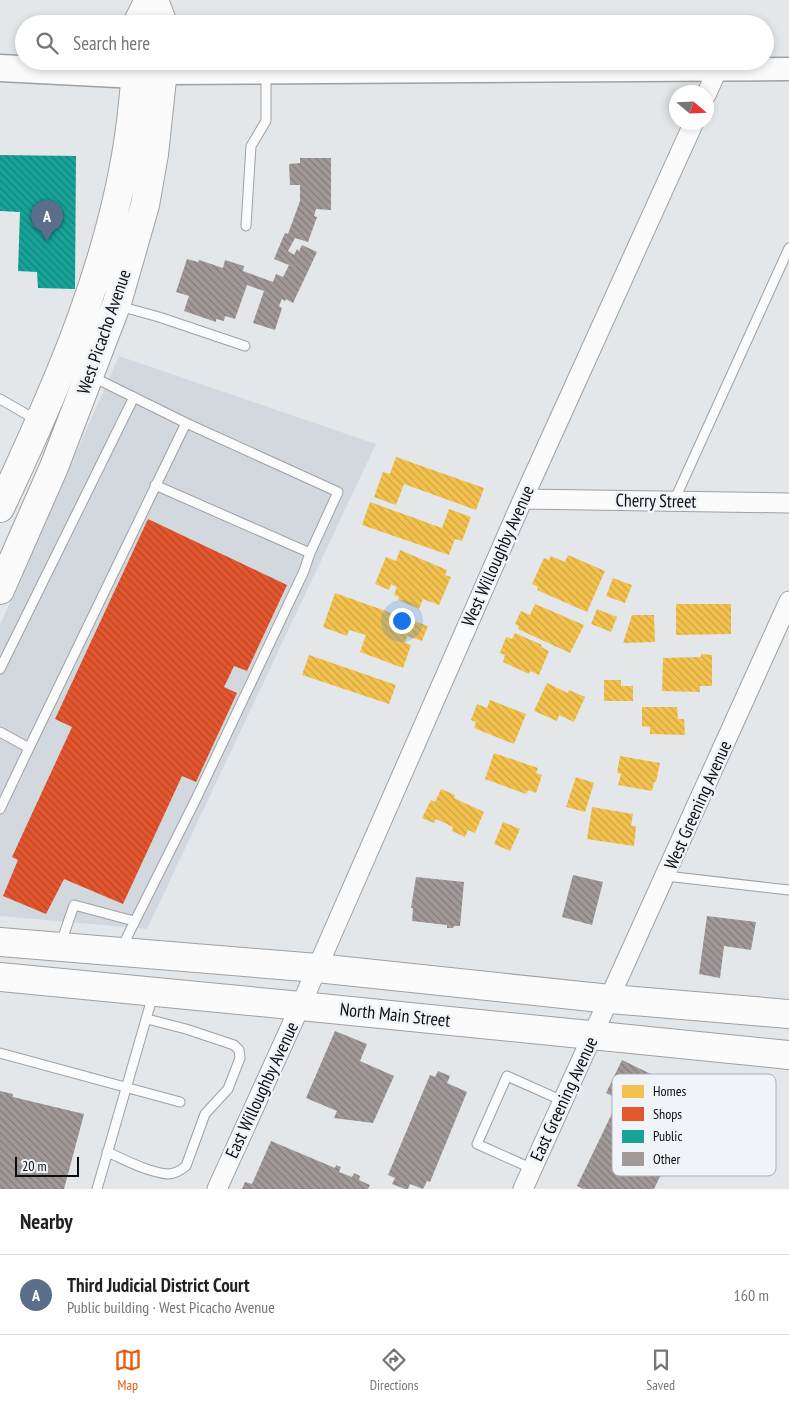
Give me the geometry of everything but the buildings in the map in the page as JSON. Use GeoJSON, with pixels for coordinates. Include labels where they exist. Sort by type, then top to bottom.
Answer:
{"type":"FeatureCollection","features":[{"type":"Feature","properties":{"kind":"main road"},"geometry":{"type":"LineString","coordinates":[[142,15],[150,0]]}},
{"type":"Feature","properties":{"kind":"main road"},"geometry":{"type":"LineString","coordinates":[[154,0],[160,15]]}},
{"type":"Feature","properties":{"kind":"main road"},"geometry":{"type":"LineString","coordinates":[[0,68],[15,68]]}},
{"type":"Feature","properties":{"kind":"main road","name":"West Picacho Avenue"},"geometry":{"type":"LineString","coordinates":[[0,508],[40,422],[65,362],[101,256],[128,148],[136,70]]}},
{"type":"Feature","properties":{"kind":"main road","name":"West Picacho Avenue"},"geometry":{"type":"LineString","coordinates":[[0,590],[54,467],[116,305],[146,205],[164,70]]}},
{"type":"Feature","properties":{"kind":"main road","name":"North Main Street"},"geometry":{"type":"LineString","coordinates":[[0,942],[121,950],[308,988],[593,1036],[789,1055]]}},
{"type":"Feature","properties":{"kind":"main road","name":"North Main Street"},"geometry":{"type":"LineString","coordinates":[[0,978],[154,992],[308,988],[789,1014]]}},
{"type":"Feature","properties":{"kind":"street"},"geometry":{"type":"LineString","coordinates":[[774,69],[789,69]]}},
{"type":"Feature","properties":{"kind":"street"},"geometry":{"type":"LineString","coordinates":[[215,70],[266,73],[753,70]]}},
{"type":"Feature","properties":{"kind":"street"},"geometry":{"type":"LineString","coordinates":[[711,85],[717,71]]}},
{"type":"Feature","properties":{"kind":"street","name":"West Willoughby Avenue"},"geometry":{"type":"LineString","coordinates":[[308,988],[523,499],[690,130]]}},
{"type":"Feature","properties":{"kind":"street","name":"Cherry Street"},"geometry":{"type":"LineString","coordinates":[[523,499],[789,503]]}},
{"type":"Feature","properties":{"kind":"street","name":"West Greening Avenue"},"geometry":{"type":"LineString","coordinates":[[608,1004],[789,602]]}},
{"type":"Feature","properties":{"kind":"street","name":"East Willoughby Avenue"},"geometry":{"type":"LineString","coordinates":[[217,1189],[308,988]]}},
{"type":"Feature","properties":{"kind":"street","name":"East Greening Avenue"},"geometry":{"type":"LineString","coordinates":[[523,1189],[608,1004]]}},
{"type":"Feature","properties":{"kind":"lane"},"geometry":{"type":"LineString","coordinates":[[246,226],[251,146],[266,121],[266,73]]}},
{"type":"Feature","properties":{"kind":"lane"},"geometry":{"type":"LineString","coordinates":[[674,501],[789,248]]}},
{"type":"Feature","properties":{"kind":"lane"},"geometry":{"type":"LineString","coordinates":[[116,305],[159,317],[244,346]]}},
{"type":"Feature","properties":{"kind":"lane"},"geometry":{"type":"LineString","coordinates":[[90,375],[186,422],[338,492],[310,553],[304,571],[200,790],[121,950]]}},
{"type":"Feature","properties":{"kind":"lane"},"geometry":{"type":"LineString","coordinates":[[0,669],[134,397]]}},
{"type":"Feature","properties":{"kind":"lane"},"geometry":{"type":"LineString","coordinates":[[0,399],[40,422]]}},
{"type":"Feature","properties":{"kind":"lane"},"geometry":{"type":"LineString","coordinates":[[0,809],[186,422]]}},
{"type":"Feature","properties":{"kind":"lane"},"geometry":{"type":"LineString","coordinates":[[155,485],[310,553]]}},
{"type":"Feature","properties":{"kind":"lane"},"geometry":{"type":"LineString","coordinates":[[0,732],[29,748]]}},
{"type":"Feature","properties":{"kind":"lane"},"geometry":{"type":"LineString","coordinates":[[666,876],[789,890]]}},
{"type":"Feature","properties":{"kind":"lane"},"geometry":{"type":"LineString","coordinates":[[60,947],[74,905],[134,921]]}},
{"type":"Feature","properties":{"kind":"lane"},"geometry":{"type":"LineString","coordinates":[[97,1189],[154,992]]}},
{"type":"Feature","properties":{"kind":"lane"},"geometry":{"type":"LineString","coordinates":[[107,1152],[150,1169],[169,1174],[179,1172],[186,1166],[205,1114],[228,1089],[240,1058],[239,1050],[234,1046],[186,1029],[147,1019]]}},
{"type":"Feature","properties":{"kind":"lane"},"geometry":{"type":"LineString","coordinates":[[0,1053],[180,1102]]}},
{"type":"Feature","properties":{"kind":"lane"},"geometry":{"type":"LineString","coordinates":[[532,1168],[476,1144],[507,1076],[563,1101]]}},
{"type":"Feature","properties":{"kind":"shaded area"},"geometry":{"type":"Polygon","coordinates":[[[119,356],[376,444],[147,929],[0,916],[0,625],[119,356]]]}},
{"type":"Feature","properties":{"kind":"place","name":"Third Judicial District Court"},"geometry":{"type":"Point","coordinates":[47,241]}}]}
